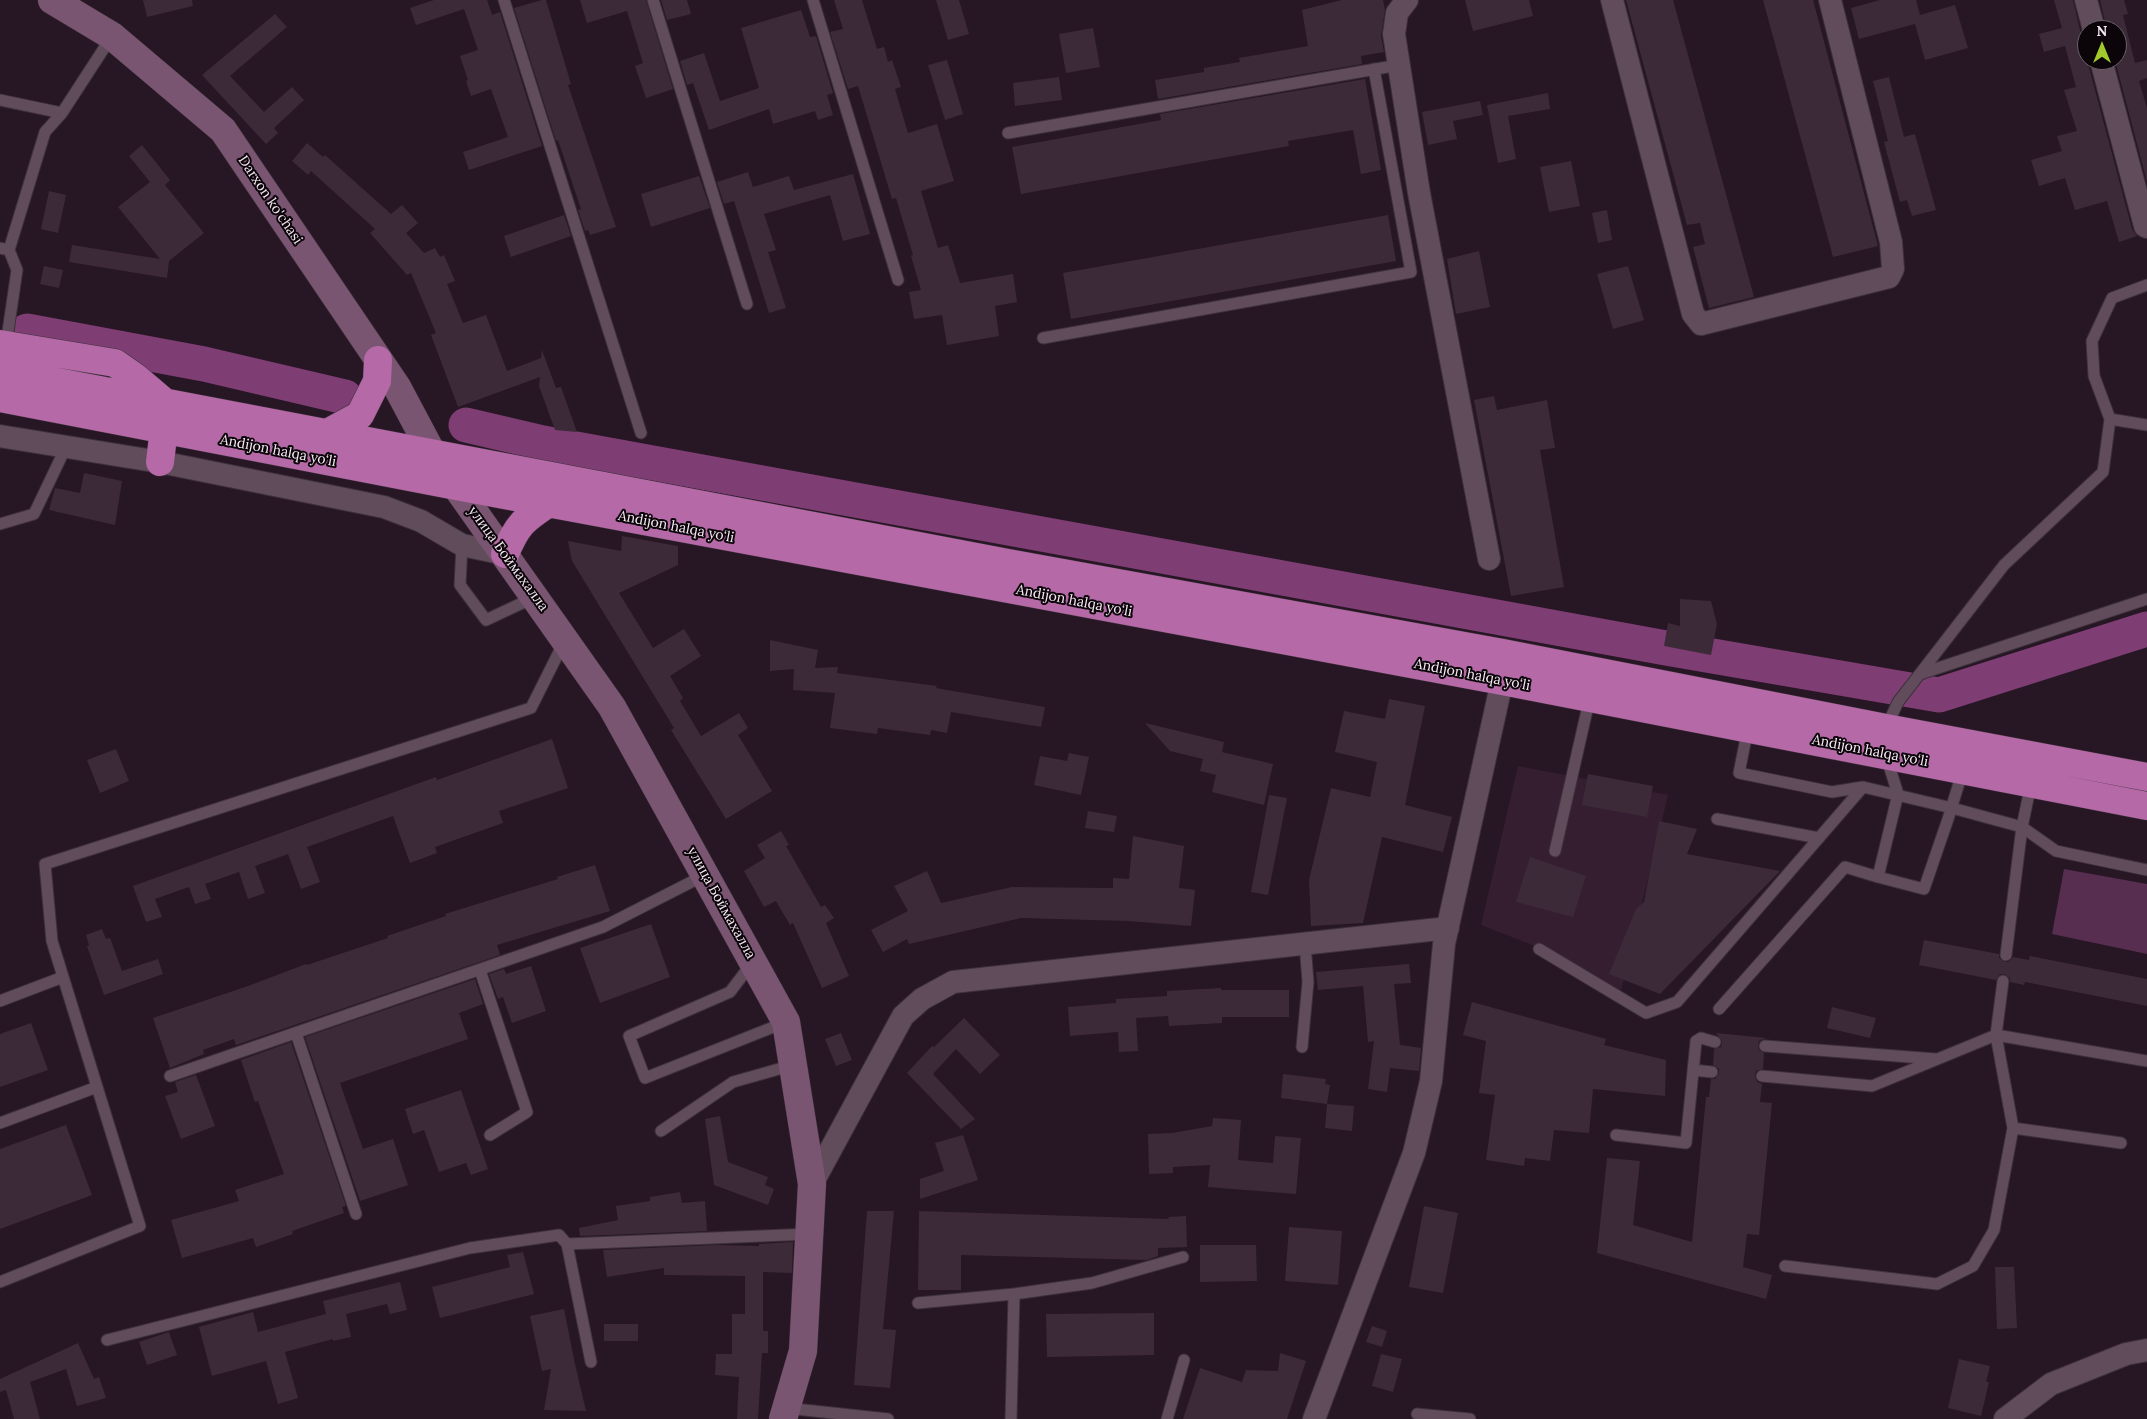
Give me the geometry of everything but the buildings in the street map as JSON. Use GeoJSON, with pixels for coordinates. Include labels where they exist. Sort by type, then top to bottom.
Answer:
{"type":"FeatureCollection","features":[{"type":"Feature","properties":{"kind":"highway","name":"Andijon halqa yo‘li"},"geometry":{"type":"LineString","coordinates":[[2,353],[162,400],[1008,563],[1513,655],[1886,741],[1963,770],[2147,806]]}},
{"type":"Feature","properties":{"kind":"highway"},"geometry":{"type":"LineString","coordinates":[[329,432],[360,415],[377,381],[378,360]]}},
{"type":"Feature","properties":{"kind":"highway","name":"Andijon halqa yo‘li"},"geometry":{"type":"LineString","coordinates":[[0,398],[164,428],[456,486],[1748,728],[1886,741],[2147,777]]}},
{"type":"Feature","properties":{"kind":"highway"},"geometry":{"type":"LineString","coordinates":[[160,462],[164,428]]}},
{"type":"Feature","properties":{"kind":"highway"},"geometry":{"type":"LineString","coordinates":[[505,554],[514,534],[525,518],[549,503]]}},
{"type":"Feature","properties":{"kind":"main road","name":"Darxon ko'chasi"},"geometry":{"type":"LineString","coordinates":[[52,0],[112,36],[223,130],[396,387],[431,452]]}},
{"type":"Feature","properties":{"kind":"main road","name":"улица Боймахалла"},"geometry":{"type":"LineString","coordinates":[[431,452],[612,707],[786,1022],[812,1184],[803,1351],[784,1414]]}},
{"type":"Feature","properties":{"kind":"street"},"geometry":{"type":"LineString","coordinates":[[1407,0],[1397,13],[1394,34],[1419,193],[1489,559]]}},
{"type":"Feature","properties":{"kind":"street"},"geometry":{"type":"LineString","coordinates":[[1612,0],[1692,314],[1701,324],[1889,277],[1893,269],[1891,242],[1830,0]]}},
{"type":"Feature","properties":{"kind":"street"},"geometry":{"type":"LineString","coordinates":[[2086,0],[2091,20]]}},
{"type":"Feature","properties":{"kind":"street"},"geometry":{"type":"LineString","coordinates":[[2104,70],[2145,226],[2147,227]]}},
{"type":"Feature","properties":{"kind":"street"},"geometry":{"type":"LineString","coordinates":[[0,436],[160,462],[384,507],[421,522],[462,546],[505,554]]}},
{"type":"Feature","properties":{"kind":"street"},"geometry":{"type":"LineString","coordinates":[[1314,1419],[1414,1153],[1431,1081],[1439,978],[1448,928],[1502,681]]}},
{"type":"Feature","properties":{"kind":"street"},"geometry":{"type":"LineString","coordinates":[[812,1184],[903,1016],[922,999],[953,982],[1448,928]]}},
{"type":"Feature","properties":{"kind":"street"},"geometry":{"type":"LineString","coordinates":[[2005,1419],[2051,1384],[2126,1354],[2147,1350]]}},
{"type":"Feature","properties":{"kind":"lane"},"geometry":{"type":"LineString","coordinates":[[504,0],[641,433]]}},
{"type":"Feature","properties":{"kind":"lane"},"geometry":{"type":"LineString","coordinates":[[654,0],[747,304]]}},
{"type":"Feature","properties":{"kind":"lane"},"geometry":{"type":"LineString","coordinates":[[813,0],[898,280]]}},
{"type":"Feature","properties":{"kind":"lane"},"geometry":{"type":"LineString","coordinates":[[2,353],[17,270],[4,249],[45,132],[62,112],[112,36]]}},
{"type":"Feature","properties":{"kind":"lane"},"geometry":{"type":"LineString","coordinates":[[1008,133],[1399,65]]}},
{"type":"Feature","properties":{"kind":"lane"},"geometry":{"type":"LineString","coordinates":[[1043,338],[1411,272],[1374,70]]}},
{"type":"Feature","properties":{"kind":"lane"},"geometry":{"type":"LineString","coordinates":[[0,100],[62,112]]}},
{"type":"Feature","properties":{"kind":"lane"},"geometry":{"type":"LineString","coordinates":[[1878,876],[1898,794],[1886,741],[1898,702],[2004,565],[2103,472],[2110,419],[2094,376],[2092,341],[2112,298],[2147,285]]}},
{"type":"Feature","properties":{"kind":"lane"},"geometry":{"type":"LineString","coordinates":[[2110,419],[2147,424]]}},
{"type":"Feature","properties":{"kind":"lane"},"geometry":{"type":"LineString","coordinates":[[0,524],[34,514],[66,447]]}},
{"type":"Feature","properties":{"kind":"lane"},"geometry":{"type":"LineString","coordinates":[[462,546],[460,585],[486,620],[535,597]]}},
{"type":"Feature","properties":{"kind":"lane"},"geometry":{"type":"LineString","coordinates":[[1917,677],[2147,599]]}},
{"type":"Feature","properties":{"kind":"lane"},"geometry":{"type":"LineString","coordinates":[[0,1282],[140,1226],[52,941],[45,864],[531,708],[565,639]]}},
{"type":"Feature","properties":{"kind":"lane"},"geometry":{"type":"LineString","coordinates":[[1556,851],[1590,697]]}},
{"type":"Feature","properties":{"kind":"lane"},"geometry":{"type":"LineString","coordinates":[[1748,728],[1739,773],[1832,792],[1863,787],[1898,794],[2022,827],[2056,851],[2147,870]]}},
{"type":"Feature","properties":{"kind":"lane"},"geometry":{"type":"LineString","coordinates":[[1719,1009],[1845,867],[1924,889],[1963,770]]}},
{"type":"Feature","properties":{"kind":"lane"},"geometry":{"type":"LineString","coordinates":[[2006,955],[2022,827],[2031,784]]}},
{"type":"Feature","properties":{"kind":"lane"},"geometry":{"type":"LineString","coordinates":[[1539,948],[1646,1013],[1677,1002],[1863,787]]}},
{"type":"Feature","properties":{"kind":"lane"},"geometry":{"type":"LineString","coordinates":[[1717,819],[1819,838]]}},
{"type":"Feature","properties":{"kind":"lane"},"geometry":{"type":"LineString","coordinates":[[170,1076],[603,927],[705,875]]}},
{"type":"Feature","properties":{"kind":"lane"},"geometry":{"type":"LineString","coordinates":[[1302,1047],[1308,982],[1305,944]]}},
{"type":"Feature","properties":{"kind":"lane"},"geometry":{"type":"LineString","coordinates":[[753,962],[730,992],[629,1036],[645,1078],[786,1022]]}},
{"type":"Feature","properties":{"kind":"lane"},"geometry":{"type":"LineString","coordinates":[[480,970],[527,1112],[490,1135]]}},
{"type":"Feature","properties":{"kind":"lane"},"geometry":{"type":"LineString","coordinates":[[0,1001],[63,977]]}},
{"type":"Feature","properties":{"kind":"lane"},"geometry":{"type":"LineString","coordinates":[[1785,1266],[1937,1284],[1973,1266],[1994,1230],[2013,1128],[1996,1035],[2003,981]]}},
{"type":"Feature","properties":{"kind":"lane"},"geometry":{"type":"LineString","coordinates":[[296,1033],[356,1214]]}},
{"type":"Feature","properties":{"kind":"lane"},"geometry":{"type":"LineString","coordinates":[[1762,1076],[1872,1086],[1996,1035],[2147,1061]]}},
{"type":"Feature","properties":{"kind":"lane"},"geometry":{"type":"LineString","coordinates":[[1616,1135],[1686,1143],[1698,1039],[1715,1042]]}},
{"type":"Feature","properties":{"kind":"lane"},"geometry":{"type":"LineString","coordinates":[[1765,1046],[1938,1059]]}},
{"type":"Feature","properties":{"kind":"lane"},"geometry":{"type":"LineString","coordinates":[[661,1131],[733,1082],[793,1065]]}},
{"type":"Feature","properties":{"kind":"lane"},"geometry":{"type":"LineString","coordinates":[[1693,1070],[1712,1072]]}},
{"type":"Feature","properties":{"kind":"lane"},"geometry":{"type":"LineString","coordinates":[[0,1123],[97,1087]]}},
{"type":"Feature","properties":{"kind":"lane"},"geometry":{"type":"LineString","coordinates":[[2013,1128],[2121,1143]]}},
{"type":"Feature","properties":{"kind":"lane"},"geometry":{"type":"LineString","coordinates":[[567,1244],[810,1234]]}},
{"type":"Feature","properties":{"kind":"lane"},"geometry":{"type":"LineString","coordinates":[[107,1340],[470,1248],[559,1235],[567,1244],[591,1362]]}},
{"type":"Feature","properties":{"kind":"lane"},"geometry":{"type":"LineString","coordinates":[[918,1303],[1014,1294],[1092,1282],[1183,1257]]}},
{"type":"Feature","properties":{"kind":"lane"},"geometry":{"type":"LineString","coordinates":[[1011,1419],[1014,1294]]}},
{"type":"Feature","properties":{"kind":"lane"},"geometry":{"type":"LineString","coordinates":[[1167,1419],[1184,1360]]}},
{"type":"Feature","properties":{"kind":"lane"},"geometry":{"type":"LineString","coordinates":[[784,1414],[888,1419]]}},
{"type":"Feature","properties":{"kind":"lane"},"geometry":{"type":"LineString","coordinates":[[1417,1414],[1470,1419]]}},
{"type":"Feature","properties":{"kind":"shaded area"},"geometry":{"type":"Polygon","coordinates":[[[1518,766],[1668,795],[1621,991],[1563,957],[1481,925],[1518,766]]]}},
{"type":"Feature","properties":{"kind":"shaded area"},"geometry":{"type":"Polygon","coordinates":[[[2064,869],[2147,884],[2147,954],[2052,934],[2064,869]]]}},
{"type":"Feature","properties":{"kind":"waterway"},"geometry":{"type":"LineString","coordinates":[[27,331],[204,364],[345,397]]}},
{"type":"Feature","properties":{"kind":"waterway"},"geometry":{"type":"LineString","coordinates":[[466,425],[543,443],[1666,648],[1939,695],[2147,629]]}}]}
